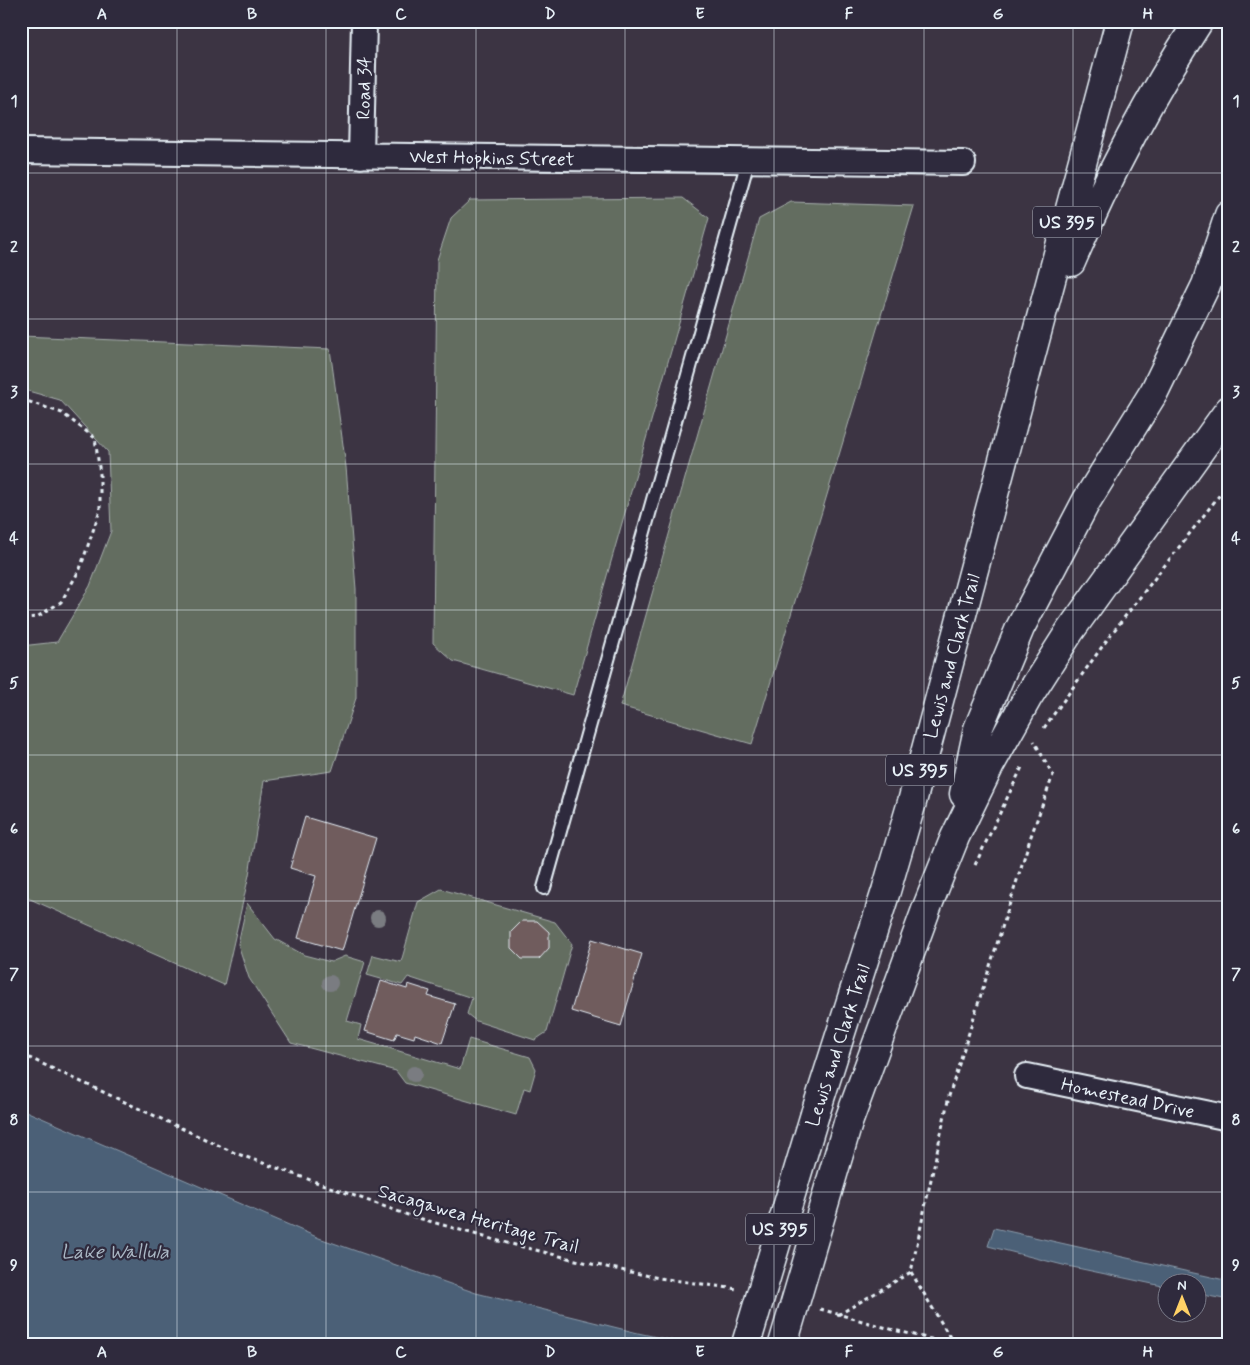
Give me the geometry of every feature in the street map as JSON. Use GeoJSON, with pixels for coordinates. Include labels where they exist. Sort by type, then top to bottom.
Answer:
{"type":"FeatureCollection","features":[{"type":"Feature","properties":{"kind":"highway","name":"Lewis and Clark Trail"},"geometry":{"type":"LineString","coordinates":[[746,1344],[814,1114],[886,891],[912,802],[1120,21]]}},
{"type":"Feature","properties":{"kind":"highway"},"geometry":{"type":"LineString","coordinates":[[1012,422],[1060,286],[1092,211],[1129,138],[1199,21]]}},
{"type":"Feature","properties":{"kind":"highway"},"geometry":{"type":"LineString","coordinates":[[955,837],[978,729],[1020,628],[1087,500],[1154,392],[1206,285],[1229,215]]}},
{"type":"Feature","properties":{"kind":"highway","name":"Lewis and Clark Trail"},"geometry":{"type":"LineString","coordinates":[[782,1344],[848,1123],[955,837],[999,748],[1028,697],[1070,631],[1229,410]]}},
{"type":"Feature","properties":{"kind":"street","name":"Road 34"},"geometry":{"type":"LineString","coordinates":[[361,156],[364,21]]}},
{"type":"Feature","properties":{"kind":"street","name":"West Hopkins Street"},"geometry":{"type":"LineString","coordinates":[[21,151],[963,163]]}},
{"type":"Feature","properties":{"kind":"street","name":"Homestead Drive"},"geometry":{"type":"LineString","coordinates":[[1027,1076],[1229,1118]]}},
{"type":"Feature","properties":{"kind":"lane"},"geometry":{"type":"LineString","coordinates":[[544,888],[748,160]]}},
{"type":"Feature","properties":{"kind":"path"},"geometry":{"type":"LineString","coordinates":[[21,398],[62,413],[95,438],[100,474],[100,510],[80,570],[61,602],[36,617],[21,618]]}},
{"type":"Feature","properties":{"kind":"path"},"geometry":{"type":"LineString","coordinates":[[1040,732],[1109,637],[1229,483]]}},
{"type":"Feature","properties":{"kind":"path"},"geometry":{"type":"LineString","coordinates":[[952,1344],[911,1272],[950,1096],[1030,839],[1054,775],[1034,740],[1030,749]]}},
{"type":"Feature","properties":{"kind":"path"},"geometry":{"type":"LineString","coordinates":[[975,865],[1026,758]]}},
{"type":"Feature","properties":{"kind":"path","name":"Sacagawea Heritage Trail"},"geometry":{"type":"LineString","coordinates":[[21,1054],[235,1153],[408,1215],[496,1240],[592,1264],[659,1278],[746,1291]]}},
{"type":"Feature","properties":{"kind":"path"},"geometry":{"type":"LineString","coordinates":[[838,1315],[911,1272]]}},
{"type":"Feature","properties":{"kind":"path"},"geometry":{"type":"LineString","coordinates":[[819,1309],[952,1344]]}},
{"type":"Feature","properties":{"kind":"green space"},"geometry":{"type":"Polygon","coordinates":[[[683,198],[709,218],[573,695],[453,661],[433,643],[437,260],[451,218],[470,200],[683,198]]]}},
{"type":"Feature","properties":{"kind":"green space"},"geometry":{"type":"Polygon","coordinates":[[[791,202],[914,206],[752,744],[620,706],[759,219],[791,202]]]}},
{"type":"Feature","properties":{"kind":"green space"},"geometry":{"type":"Polygon","coordinates":[[[21,336],[330,349],[346,467],[356,589],[356,698],[332,771],[264,781],[249,875],[224,985],[21,895],[21,646],[57,642],[90,586],[111,531],[108,452],[60,400],[21,389],[21,336]]]}},
{"type":"Feature","properties":{"kind":"green space"},"geometry":{"type":"Polygon","coordinates":[[[441,889],[555,922],[572,944],[547,1032],[535,1040],[476,1021],[467,1014],[472,998],[408,977],[402,985],[367,975],[373,955],[401,962],[418,902],[441,889]]]}},
{"type":"Feature","properties":{"kind":"green space"},"geometry":{"type":"Polygon","coordinates":[[[247,903],[275,939],[304,955],[331,962],[345,956],[365,962],[347,1021],[361,1025],[358,1039],[460,1069],[469,1039],[530,1057],[536,1069],[530,1090],[524,1088],[516,1115],[405,1083],[396,1071],[291,1043],[249,978],[238,944],[247,903]]]}},
{"type":"Feature","properties":{"kind":"water","name":"Lake Wallula"},"geometry":{"type":"Polygon","coordinates":[[[21,1109],[319,1238],[476,1293],[689,1344],[21,1344],[21,1109]]]}},
{"type":"Feature","properties":{"kind":"water"},"geometry":{"type":"Polygon","coordinates":[[[994,1228],[1189,1272],[1158,1272],[1158,1285],[1063,1265],[988,1246],[994,1228]]]}},
{"type":"Feature","properties":{"kind":"water"},"geometry":{"type":"Polygon","coordinates":[[[1208,1276],[1229,1281],[1229,1300],[1208,1296],[1208,1276]]]}},
{"type":"Feature","properties":{"kind":"building"},"geometry":{"type":"Polygon","coordinates":[[[305,817],[376,838],[342,951],[298,938],[316,876],[290,868],[305,817]]]}},
{"type":"Feature","properties":{"kind":"building"},"geometry":{"type":"Polygon","coordinates":[[[522,921],[537,921],[549,932],[549,948],[539,959],[522,959],[511,948],[511,932],[522,921]]]}},
{"type":"Feature","properties":{"kind":"building"},"geometry":{"type":"Polygon","coordinates":[[[592,939],[642,954],[621,1026],[571,1011],[592,939]]]}},
{"type":"Feature","properties":{"kind":"building"},"geometry":{"type":"Polygon","coordinates":[[[381,981],[407,989],[408,984],[430,991],[428,996],[455,1004],[442,1043],[415,1034],[414,1038],[397,1033],[394,1040],[365,1031],[381,981]]]}}]}
